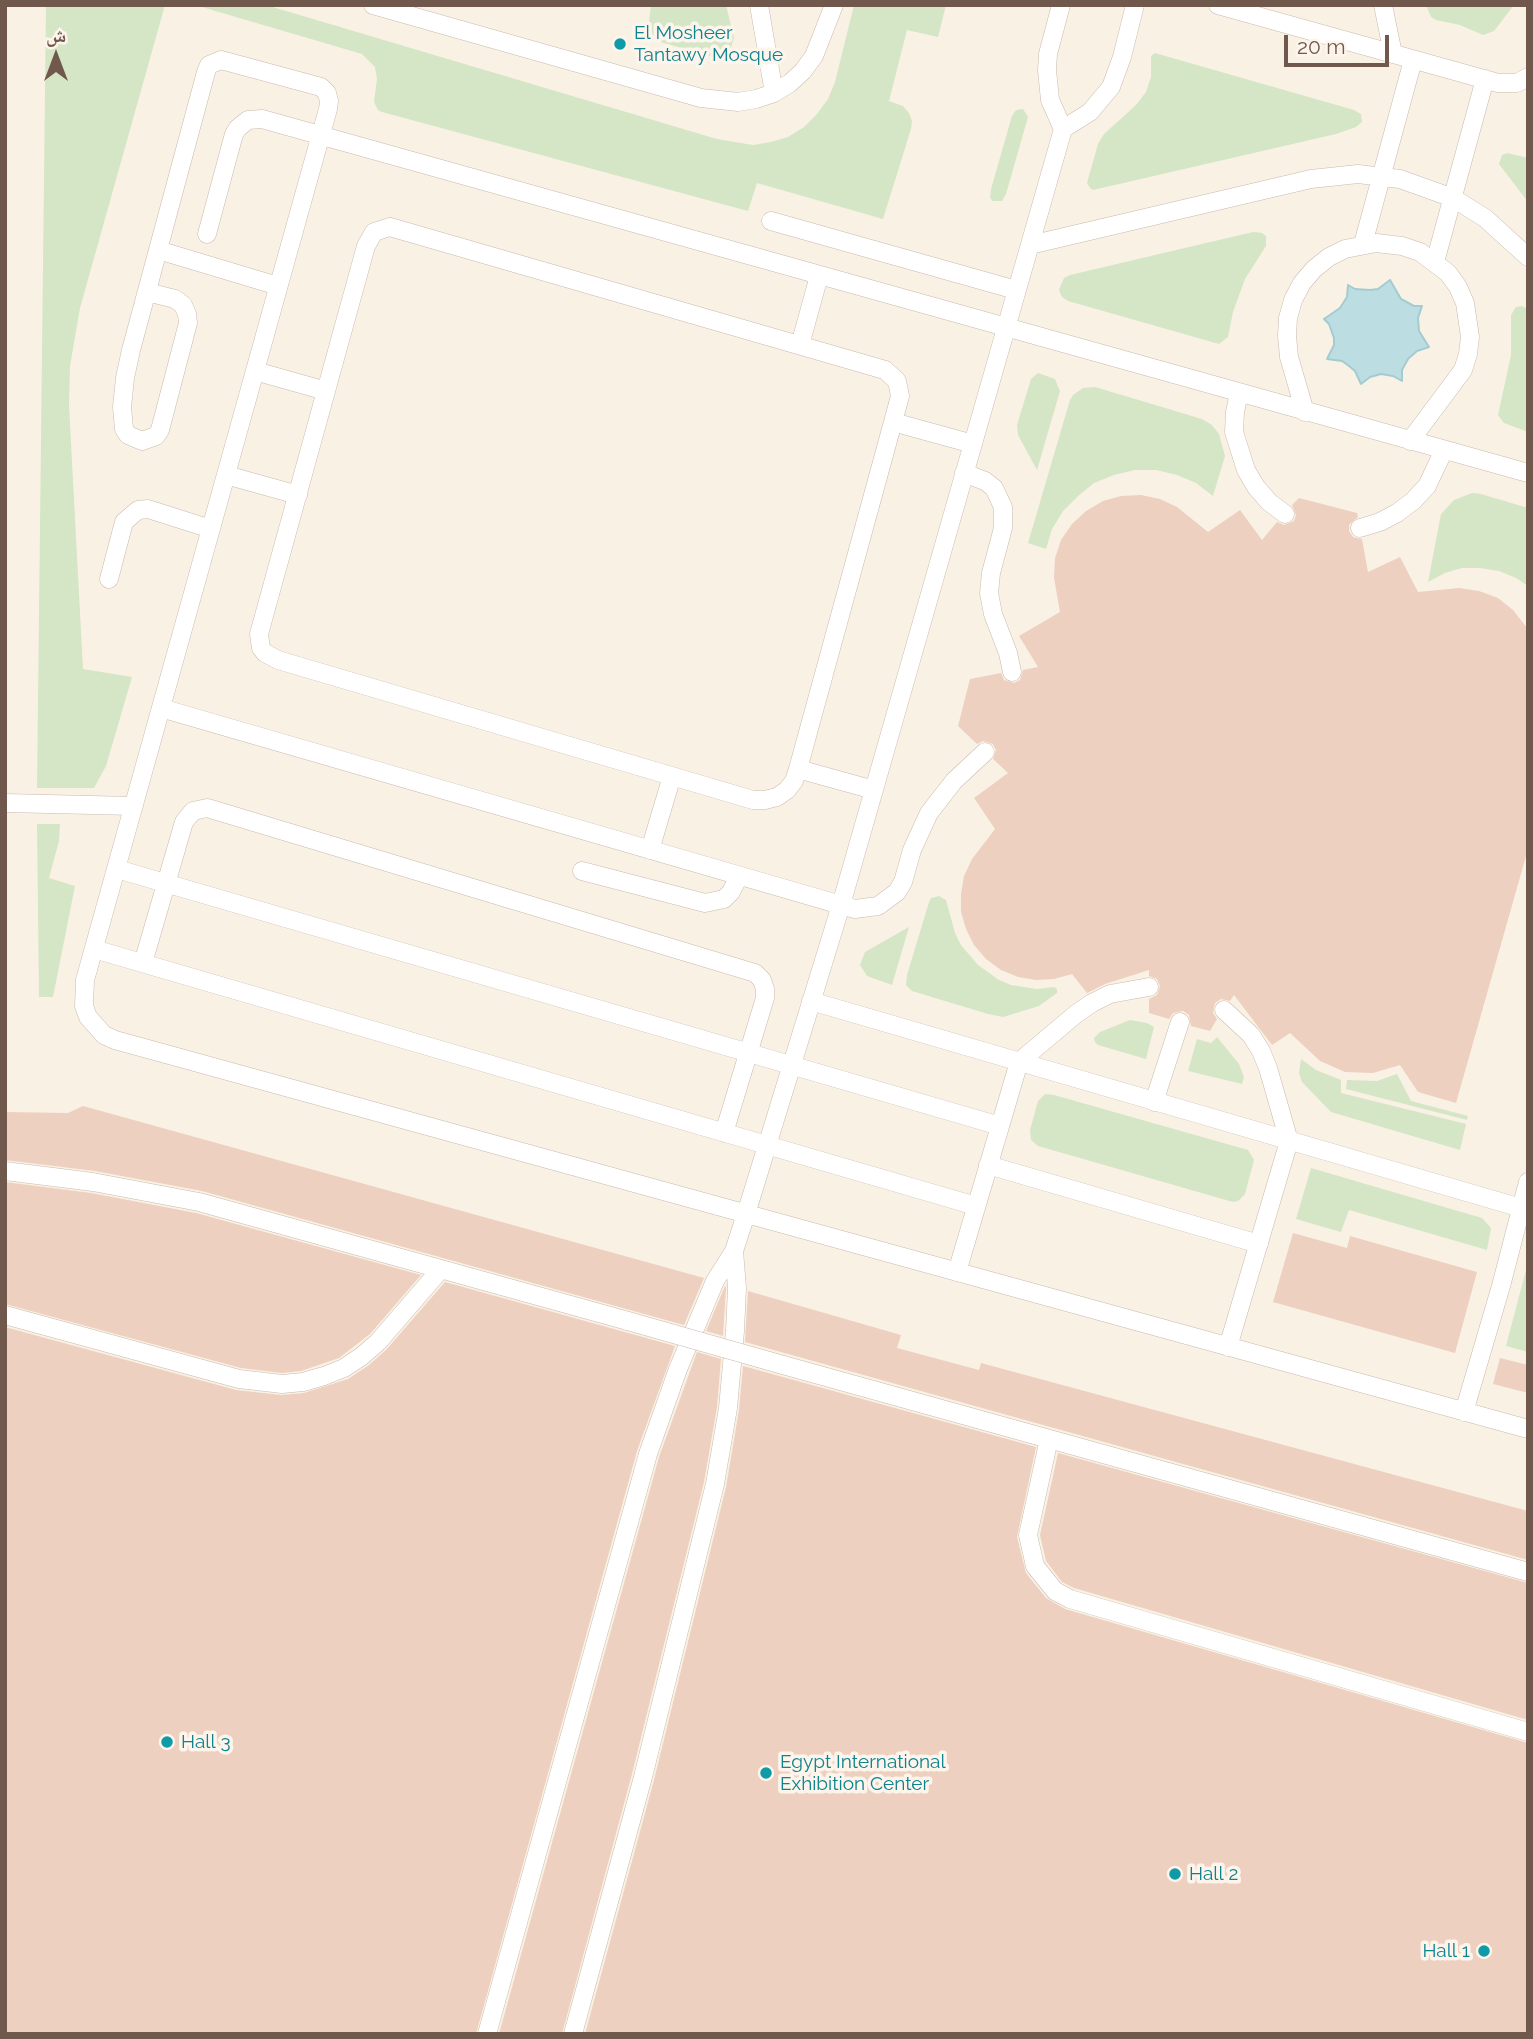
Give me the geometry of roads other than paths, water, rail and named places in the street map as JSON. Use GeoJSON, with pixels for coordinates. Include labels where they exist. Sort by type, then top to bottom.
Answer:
{"type":"FeatureCollection","features":[{"type":"Feature","properties":{"kind":"lane"},"geometry":{"type":"LineString","coordinates":[[373,5],[423,12],[701,98],[738,102],[774,93],[803,71],[814,56],[834,5]]}},
{"type":"Feature","properties":{"kind":"lane"},"geometry":{"type":"LineString","coordinates":[[759,5],[774,93]]}},
{"type":"Feature","properties":{"kind":"lane"},"geometry":{"type":"LineString","coordinates":[[487,2034],[658,1422],[704,1304],[734,1251],[746,1214],[841,905],[1063,129],[1050,100],[1047,70],[1048,54],[1060,5]]}},
{"type":"Feature","properties":{"kind":"lane"},"geometry":{"type":"LineString","coordinates":[[1063,129],[1090,112],[1111,87],[1122,57],[1135,5]]}},
{"type":"Feature","properties":{"kind":"lane"},"geometry":{"type":"LineString","coordinates":[[1218,5],[1507,85],[1528,77]]}},
{"type":"Feature","properties":{"kind":"lane"},"geometry":{"type":"LineString","coordinates":[[1383,5],[1393,54]]}},
{"type":"Feature","properties":{"kind":"lane"},"geometry":{"type":"LineString","coordinates":[[1363,244],[1413,60]]}},
{"type":"Feature","properties":{"kind":"lane"},"geometry":{"type":"LineString","coordinates":[[147,292],[175,299],[183,305],[188,323],[160,430],[156,436],[142,441],[128,435],[124,429],[122,400],[127,364],[206,72],[215,61],[227,61],[321,87],[327,93],[329,101],[320,136],[85,980],[84,1006],[95,1027],[115,1041],[1528,1429]]}},
{"type":"Feature","properties":{"kind":"lane"},"geometry":{"type":"LineString","coordinates":[[1435,262],[1485,79]]}},
{"type":"Feature","properties":{"kind":"lane"},"geometry":{"type":"LineString","coordinates":[[207,234],[232,140],[242,124],[248,120],[262,119],[1528,474]]}},
{"type":"Feature","properties":{"kind":"lane"},"geometry":{"type":"LineString","coordinates":[[1030,245],[1311,179],[1358,174],[1418,184],[1452,198],[1492,223],[1528,257]]}},
{"type":"Feature","properties":{"kind":"lane"},"geometry":{"type":"LineString","coordinates":[[771,221],[1016,290]]}},
{"type":"Feature","properties":{"kind":"lane"},"geometry":{"type":"LineString","coordinates":[[390,228],[800,345],[878,368],[892,375],[900,388],[798,769],[787,790],[777,797],[753,800],[271,658],[261,648],[259,634],[369,239],[374,232],[390,228]]}},
{"type":"Feature","properties":{"kind":"lane"},"geometry":{"type":"LineString","coordinates":[[1306,412],[1289,357],[1288,318],[1293,300],[1314,269],[1329,257],[1363,244],[1402,246],[1420,252],[1435,262],[1458,288],[1465,303],[1470,337],[1463,370],[1410,441]]}},
{"type":"Feature","properties":{"kind":"lane"},"geometry":{"type":"LineString","coordinates":[[158,250],[278,286]]}},
{"type":"Feature","properties":{"kind":"lane"},"geometry":{"type":"LineString","coordinates":[[800,345],[818,276]]}},
{"type":"Feature","properties":{"kind":"lane"},"geometry":{"type":"LineString","coordinates":[[254,371],[326,391]]}},
{"type":"Feature","properties":{"kind":"lane"},"geometry":{"type":"LineString","coordinates":[[1239,393],[1234,432],[1238,452],[1256,487],[1269,502],[1285,514]]}},
{"type":"Feature","properties":{"kind":"lane"},"geometry":{"type":"LineString","coordinates":[[893,422],[973,444]]}},
{"type":"Feature","properties":{"kind":"lane"},"geometry":{"type":"LineString","coordinates":[[1360,528],[1380,522],[1413,501],[1427,486],[1444,450]]}},
{"type":"Feature","properties":{"kind":"lane"},"geometry":{"type":"LineString","coordinates":[[964,473],[985,481],[1000,497],[1003,507],[1003,528],[991,573],[989,593],[993,614],[1012,671]]}},
{"type":"Feature","properties":{"kind":"lane"},"geometry":{"type":"LineString","coordinates":[[226,475],[298,495]]}},
{"type":"Feature","properties":{"kind":"lane"},"geometry":{"type":"LineString","coordinates":[[109,579],[124,522],[138,510],[148,509],[211,529]]}},
{"type":"Feature","properties":{"kind":"lane"},"geometry":{"type":"LineString","coordinates":[[161,708],[855,909],[878,906],[897,892],[929,813],[954,781],[985,752]]}},
{"type":"Feature","properties":{"kind":"lane"},"geometry":{"type":"LineString","coordinates":[[798,769],[874,790]]}},
{"type":"Feature","properties":{"kind":"lane"},"geometry":{"type":"LineString","coordinates":[[650,850],[672,776]]}},
{"type":"Feature","properties":{"kind":"lane"},"geometry":{"type":"LineString","coordinates":[[5,803],[134,806]]}},
{"type":"Feature","properties":{"kind":"lane"},"geometry":{"type":"LineString","coordinates":[[143,963],[188,816],[200,808],[214,810],[755,973],[762,980],[765,998],[724,1133]]}},
{"type":"Feature","properties":{"kind":"lane"},"geometry":{"type":"LineString","coordinates":[[117,869],[1000,1126]]}},
{"type":"Feature","properties":{"kind":"lane"},"geometry":{"type":"LineString","coordinates":[[582,871],[705,903],[724,899],[739,876]]}},
{"type":"Feature","properties":{"kind":"lane"},"geometry":{"type":"LineString","coordinates":[[94,949],[976,1206]]}},
{"type":"Feature","properties":{"kind":"lane"},"geometry":{"type":"LineString","coordinates":[[957,1272],[1019,1062],[1093,1003],[1110,994],[1149,987]]}},
{"type":"Feature","properties":{"kind":"lane"},"geometry":{"type":"LineString","coordinates":[[811,1001],[1524,1209]]}},
{"type":"Feature","properties":{"kind":"lane"},"geometry":{"type":"LineString","coordinates":[[1224,1010],[1251,1035],[1261,1051],[1289,1141],[1228,1347]]}},
{"type":"Feature","properties":{"kind":"lane"},"geometry":{"type":"LineString","coordinates":[[1154,1102],[1180,1022]]}},
{"type":"Feature","properties":{"kind":"lane"},"geometry":{"type":"LineString","coordinates":[[988,1165],[1259,1244]]}},
{"type":"Feature","properties":{"kind":"lane"},"geometry":{"type":"LineString","coordinates":[[5,1171],[93,1182],[199,1202],[1528,1572]]}},
{"type":"Feature","properties":{"kind":"lane"},"geometry":{"type":"LineString","coordinates":[[1464,1412],[1524,1209],[1528,1182]]}},
{"type":"Feature","properties":{"kind":"lane"},"geometry":{"type":"LineString","coordinates":[[573,2034],[643,1777],[715,1484],[728,1408],[735,1331],[737,1288],[734,1251]]}},
{"type":"Feature","properties":{"kind":"lane"},"geometry":{"type":"LineString","coordinates":[[5,1315],[239,1378],[282,1384],[324,1376],[344,1368],[362,1356],[378,1342],[441,1269]]}},
{"type":"Feature","properties":{"kind":"lane"},"geometry":{"type":"LineString","coordinates":[[1049,1438],[1028,1535],[1035,1566],[1055,1591],[1070,1599],[1528,1732]]}},
{"type":"Feature","properties":{"kind":"water"},"geometry":{"type":"Polygon","coordinates":[[[1390,280],[1401,299],[1414,306],[1422,306],[1418,318],[1419,331],[1429,347],[1417,351],[1408,359],[1402,370],[1402,381],[1381,374],[1370,377],[1361,384],[1355,371],[1349,366],[1342,361],[1327,359],[1334,345],[1334,338],[1324,319],[1340,308],[1347,297],[1348,285],[1355,289],[1370,290],[1378,289],[1390,280]]]}},
{"type":"Feature","properties":{"kind":"place","name":"El Mosheer Tantawy Mosque"},"geometry":{"type":"Point","coordinates":[620,44]}},
{"type":"Feature","properties":{"kind":"place","name":"Hall 3"},"geometry":{"type":"Point","coordinates":[167,1742]}},
{"type":"Feature","properties":{"kind":"place","name":"Egypt International Exhibition Center"},"geometry":{"type":"Point","coordinates":[766,1773]}},
{"type":"Feature","properties":{"kind":"place","name":"Hall 2"},"geometry":{"type":"Point","coordinates":[1175,1874]}},
{"type":"Feature","properties":{"kind":"place","name":"Hall 1"},"geometry":{"type":"Point","coordinates":[1484,1951]}}]}
